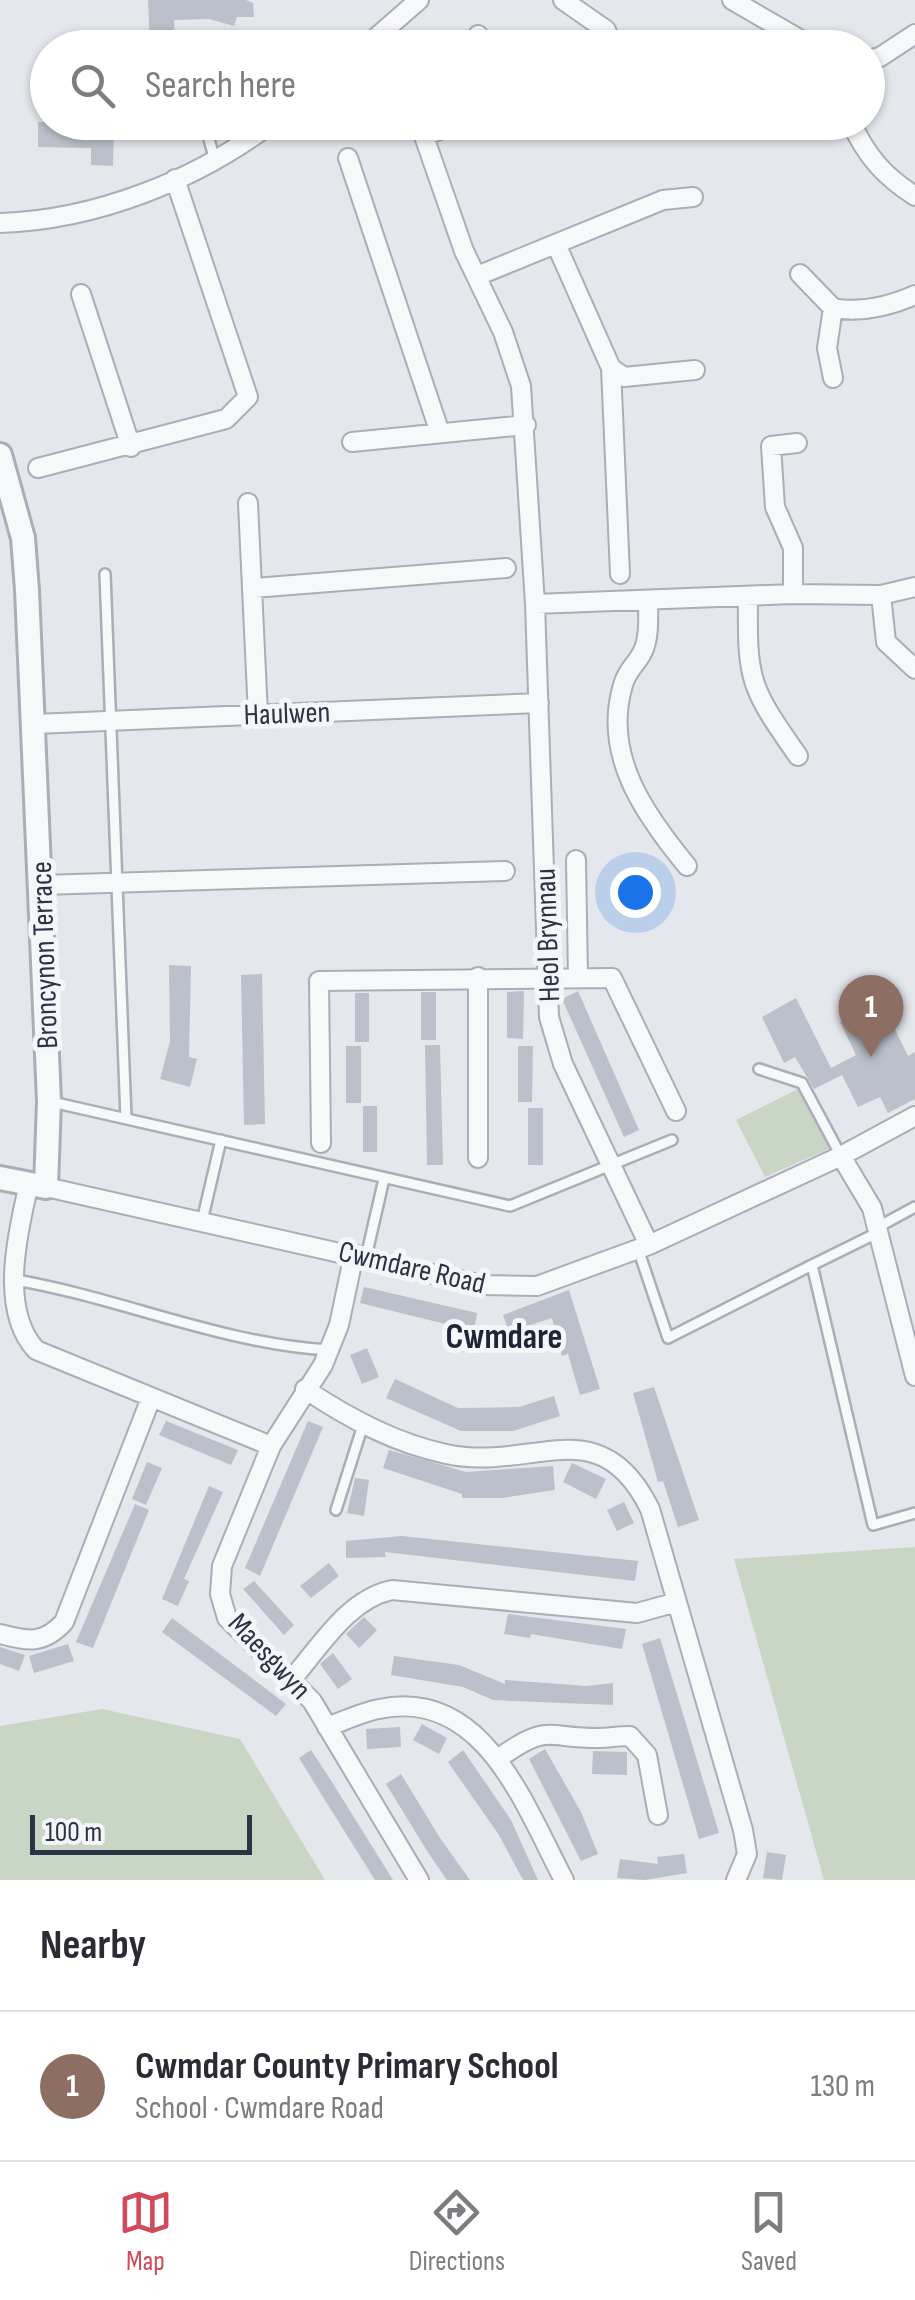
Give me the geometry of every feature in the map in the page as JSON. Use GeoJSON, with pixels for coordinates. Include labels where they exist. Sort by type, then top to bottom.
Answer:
{"type":"FeatureCollection","features":[{"type":"Feature","properties":{"kind":"street"},"geometry":{"type":"LineString","coordinates":[[387,30],[418,0]]}},
{"type":"Feature","properties":{"kind":"street"},"geometry":{"type":"LineString","coordinates":[[563,0],[606,30]]}},
{"type":"Feature","properties":{"kind":"street"},"geometry":{"type":"LineString","coordinates":[[732,0],[783,30]]}},
{"type":"Feature","properties":{"kind":"street"},"geometry":{"type":"LineString","coordinates":[[885,54],[915,34]]}},
{"type":"Feature","properties":{"kind":"street"},"geometry":{"type":"LineString","coordinates":[[0,223],[104,208],[176,179],[249,140]]}},
{"type":"Feature","properties":{"kind":"street","name":"Heol Brynnau"},"geometry":{"type":"LineString","coordinates":[[425,140],[515,368],[526,425],[550,1018],[563,1064],[643,1247]]}},
{"type":"Feature","properties":{"kind":"street"},"geometry":{"type":"LineString","coordinates":[[859,140],[890,180],[915,196]]}},
{"type":"Feature","properties":{"kind":"street"},"geometry":{"type":"LineString","coordinates":[[348,158],[440,434]]}},
{"type":"Feature","properties":{"kind":"street"},"geometry":{"type":"LineString","coordinates":[[38,468],[131,447],[226,419],[248,397],[176,179]]}},
{"type":"Feature","properties":{"kind":"street"},"geometry":{"type":"LineString","coordinates":[[477,276],[693,197]]}},
{"type":"Feature","properties":{"kind":"street"},"geometry":{"type":"LineString","coordinates":[[556,244],[612,368],[628,541],[620,574]]}},
{"type":"Feature","properties":{"kind":"street"},"geometry":{"type":"LineString","coordinates":[[800,274],[833,308],[850,311],[896,303],[915,295]]}},
{"type":"Feature","properties":{"kind":"street"},"geometry":{"type":"LineString","coordinates":[[82,294],[131,447]]}},
{"type":"Feature","properties":{"kind":"street"},"geometry":{"type":"LineString","coordinates":[[833,308],[827,327],[833,378]]}},
{"type":"Feature","properties":{"kind":"street"},"geometry":{"type":"LineString","coordinates":[[612,368],[624,377],[695,370]]}},
{"type":"Feature","properties":{"kind":"street"},"geometry":{"type":"LineString","coordinates":[[352,442],[526,425]]}},
{"type":"Feature","properties":{"kind":"street"},"geometry":{"type":"LineString","coordinates":[[793,594],[793,548],[775,506],[771,446],[797,443]]}},
{"type":"Feature","properties":{"kind":"street","name":"Broncynon Terrace"},"geometry":{"type":"LineString","coordinates":[[0,455],[22,538],[36,724],[49,1101],[37,1186]]}},
{"type":"Feature","properties":{"kind":"street"},"geometry":{"type":"LineString","coordinates":[[248,503],[258,714]]}},
{"type":"Feature","properties":{"kind":"street"},"geometry":{"type":"LineString","coordinates":[[253,588],[506,568]]}},
{"type":"Feature","properties":{"kind":"street"},"geometry":{"type":"LineString","coordinates":[[535,604],[793,594],[881,595],[915,587]]}},
{"type":"Feature","properties":{"kind":"street"},"geometry":{"type":"LineString","coordinates":[[881,595],[886,642],[915,668]]}},
{"type":"Feature","properties":{"kind":"street"},"geometry":{"type":"LineString","coordinates":[[748,596],[748,670],[760,703],[798,756]]}},
{"type":"Feature","properties":{"kind":"street"},"geometry":{"type":"LineString","coordinates":[[648,600],[642,653],[628,667],[619,697],[621,746],[632,793],[687,866]]}},
{"type":"Feature","properties":{"kind":"street","name":"Haulwen"},"geometry":{"type":"LineString","coordinates":[[36,724],[540,703]]}},
{"type":"Feature","properties":{"kind":"street"},"geometry":{"type":"LineString","coordinates":[[576,860],[578,977]]}},
{"type":"Feature","properties":{"kind":"street"},"geometry":{"type":"LineString","coordinates":[[41,885],[504,870]]}},
{"type":"Feature","properties":{"kind":"street"},"geometry":{"type":"LineString","coordinates":[[478,977],[478,1158]]}},
{"type":"Feature","properties":{"kind":"street"},"geometry":{"type":"LineString","coordinates":[[321,1144],[318,982],[612,978],[676,1112]]}},
{"type":"Feature","properties":{"kind":"street","name":"Cwmdare Road"},"geometry":{"type":"LineString","coordinates":[[0,1178],[509,1288],[538,1286],[643,1247],[842,1156],[915,1116]]}},
{"type":"Feature","properties":{"kind":"street"},"geometry":{"type":"LineString","coordinates":[[842,1156],[872,1208],[879,1229],[915,1376]]}},
{"type":"Feature","properties":{"kind":"street"},"geometry":{"type":"LineString","coordinates":[[37,1186],[6,1278],[4,1307],[20,1339],[36,1350],[271,1446]]}},
{"type":"Feature","properties":{"kind":"street","name":"Maesgwyn"},"geometry":{"type":"LineString","coordinates":[[360,1256],[329,1350],[271,1446],[222,1566],[220,1594],[227,1618],[312,1700],[420,1880]]}},
{"type":"Feature","properties":{"kind":"street"},"geometry":{"type":"LineString","coordinates":[[305,1389],[363,1425],[444,1454],[488,1460],[575,1448],[610,1456],[636,1480],[650,1509],[744,1830],[747,1854],[736,1880]]}},
{"type":"Feature","properties":{"kind":"street"},"geometry":{"type":"LineString","coordinates":[[0,1634],[32,1642],[50,1638],[64,1622],[151,1398]]}},
{"type":"Feature","properties":{"kind":"street"},"geometry":{"type":"LineString","coordinates":[[292,1679],[350,1612],[378,1593],[421,1592],[636,1613],[677,1602]]}},
{"type":"Feature","properties":{"kind":"street"},"geometry":{"type":"LineString","coordinates":[[327,1727],[380,1708],[439,1711],[468,1728],[499,1758],[564,1880]]}},
{"type":"Feature","properties":{"kind":"street"},"geometry":{"type":"LineString","coordinates":[[499,1758],[526,1738],[546,1732],[596,1739],[630,1736],[646,1755],[658,1814]]}},
{"type":"Feature","properties":{"kind":"lane"},"geometry":{"type":"LineString","coordinates":[[212,140],[214,157]]}},
{"type":"Feature","properties":{"kind":"lane"},"geometry":{"type":"LineString","coordinates":[[105,574],[120,883],[126,1118]]}},
{"type":"Feature","properties":{"kind":"lane"},"geometry":{"type":"LineString","coordinates":[[759,1069],[802,1083],[842,1156]]}},
{"type":"Feature","properties":{"kind":"lane"},"geometry":{"type":"LineString","coordinates":[[49,1101],[510,1206],[672,1140]]}},
{"type":"Feature","properties":{"kind":"lane"},"geometry":{"type":"LineString","coordinates":[[202,1221],[221,1140]]}},
{"type":"Feature","properties":{"kind":"lane"},"geometry":{"type":"LineString","coordinates":[[360,1256],[384,1180]]}},
{"type":"Feature","properties":{"kind":"lane"},"geometry":{"type":"LineString","coordinates":[[643,1247],[668,1338],[915,1208]]}},
{"type":"Feature","properties":{"kind":"lane"},"geometry":{"type":"LineString","coordinates":[[812,1265],[874,1525],[915,1513]]}},
{"type":"Feature","properties":{"kind":"lane"},"geometry":{"type":"LineString","coordinates":[[6,1278],[80,1291],[289,1348],[329,1350]]}},
{"type":"Feature","properties":{"kind":"lane"},"geometry":{"type":"LineString","coordinates":[[336,1510],[363,1425]]}},
{"type":"Feature","properties":{"kind":"green space"},"geometry":{"type":"Polygon","coordinates":[[[798,1089],[831,1148],[765,1177],[736,1120],[798,1089]]]}},
{"type":"Feature","properties":{"kind":"green space"},"geometry":{"type":"Polygon","coordinates":[[[915,1547],[915,1880],[824,1880],[734,1559],[915,1547]]]}},
{"type":"Feature","properties":{"kind":"green space"},"geometry":{"type":"Polygon","coordinates":[[[102,1709],[240,1739],[325,1880],[0,1880],[0,1726],[102,1709]]]}},
{"type":"Feature","properties":{"kind":"building"},"geometry":{"type":"Polygon","coordinates":[[[148,0],[253,3],[254,17],[237,17],[234,26],[209,19],[174,20],[174,30],[149,30],[148,0]]]}},
{"type":"Feature","properties":{"kind":"building"},"geometry":{"type":"Polygon","coordinates":[[[38,140],[114,140],[113,166],[91,165],[91,148],[38,147],[38,140]]]}},
{"type":"Feature","properties":{"kind":"building"},"geometry":{"type":"Polygon","coordinates":[[[169,965],[191,966],[189,1057],[197,1059],[190,1087],[160,1079],[170,1041],[169,965]]]}},
{"type":"Feature","properties":{"kind":"building"},"geometry":{"type":"Polygon","coordinates":[[[262,974],[265,1124],[244,1125],[241,975],[262,974]]]}},
{"type":"Feature","properties":{"kind":"building"},"geometry":{"type":"Polygon","coordinates":[[[524,991],[523,1039],[507,1038],[507,992],[524,991]]]}},
{"type":"Feature","properties":{"kind":"building"},"geometry":{"type":"Polygon","coordinates":[[[578,991],[639,1130],[624,1137],[562,999],[578,991]]]}},
{"type":"Feature","properties":{"kind":"building"},"geometry":{"type":"Polygon","coordinates":[[[421,992],[436,992],[436,1040],[421,1040],[421,992]]]}},
{"type":"Feature","properties":{"kind":"building"},"geometry":{"type":"Polygon","coordinates":[[[355,993],[369,993],[369,1042],[355,1042],[355,993]]]}},
{"type":"Feature","properties":{"kind":"building"},"geometry":{"type":"Polygon","coordinates":[[[796,998],[831,1068],[856,1055],[840,1022],[870,1007],[876,1018],[887,1013],[908,1056],[915,1052],[915,1099],[888,1113],[880,1097],[858,1107],[842,1075],[814,1089],[795,1057],[784,1063],[762,1017],[796,998]]]}},
{"type":"Feature","properties":{"kind":"building"},"geometry":{"type":"Polygon","coordinates":[[[425,1045],[440,1045],[443,1165],[427,1165],[425,1045]]]}},
{"type":"Feature","properties":{"kind":"building"},"geometry":{"type":"Polygon","coordinates":[[[346,1046],[361,1046],[361,1103],[346,1103],[346,1046]]]}},
{"type":"Feature","properties":{"kind":"building"},"geometry":{"type":"Polygon","coordinates":[[[518,1046],[533,1046],[532,1102],[518,1102],[518,1046]]]}},
{"type":"Feature","properties":{"kind":"building"},"geometry":{"type":"Polygon","coordinates":[[[363,1106],[377,1106],[377,1152],[363,1152],[363,1106]]]}},
{"type":"Feature","properties":{"kind":"building"},"geometry":{"type":"Polygon","coordinates":[[[528,1108],[543,1108],[543,1165],[528,1165],[528,1108]]]}},
{"type":"Feature","properties":{"kind":"building"},"geometry":{"type":"Polygon","coordinates":[[[364,1287],[477,1313],[474,1331],[360,1303],[364,1287]]]}},
{"type":"Feature","properties":{"kind":"building"},"geometry":{"type":"Polygon","coordinates":[[[569,1290],[600,1389],[580,1395],[568,1354],[562,1356],[552,1318],[509,1332],[503,1315],[569,1290]]]}},
{"type":"Feature","properties":{"kind":"building"},"geometry":{"type":"Polygon","coordinates":[[[367,1348],[379,1377],[362,1384],[350,1355],[367,1348]]]}},
{"type":"Feature","properties":{"kind":"building"},"geometry":{"type":"Polygon","coordinates":[[[395,1379],[458,1408],[519,1407],[554,1396],[560,1416],[513,1431],[461,1431],[386,1398],[395,1379]]]}},
{"type":"Feature","properties":{"kind":"building"},"geometry":{"type":"Polygon","coordinates":[[[654,1387],[699,1520],[678,1527],[663,1481],[658,1482],[633,1393],[654,1387]]]}},
{"type":"Feature","properties":{"kind":"building"},"geometry":{"type":"Polygon","coordinates":[[[166,1421],[238,1450],[231,1465],[159,1435],[166,1421]]]}},
{"type":"Feature","properties":{"kind":"building"},"geometry":{"type":"Polygon","coordinates":[[[308,1421],[323,1427],[260,1576],[245,1568],[308,1421]]]}},
{"type":"Feature","properties":{"kind":"building"},"geometry":{"type":"Polygon","coordinates":[[[389,1450],[466,1472],[553,1466],[555,1490],[502,1498],[462,1498],[462,1494],[383,1468],[389,1450]]]}},
{"type":"Feature","properties":{"kind":"building"},"geometry":{"type":"Polygon","coordinates":[[[147,1462],[162,1468],[146,1505],[132,1499],[147,1462]]]}},
{"type":"Feature","properties":{"kind":"building"},"geometry":{"type":"Polygon","coordinates":[[[572,1463],[606,1479],[596,1499],[563,1482],[572,1463]]]}},
{"type":"Feature","properties":{"kind":"building"},"geometry":{"type":"Polygon","coordinates":[[[355,1478],[369,1480],[364,1516],[347,1513],[355,1478]]]}},
{"type":"Feature","properties":{"kind":"building"},"geometry":{"type":"Polygon","coordinates":[[[209,1486],[223,1492],[184,1579],[189,1581],[178,1606],[162,1599],[209,1486]]]}},
{"type":"Feature","properties":{"kind":"building"},"geometry":{"type":"Polygon","coordinates":[[[624,1502],[634,1523],[617,1531],[607,1510],[624,1502]]]}},
{"type":"Feature","properties":{"kind":"building"},"geometry":{"type":"Polygon","coordinates":[[[135,1504],[149,1510],[93,1648],[76,1642],[135,1504]]]}},
{"type":"Feature","properties":{"kind":"building"},"geometry":{"type":"Polygon","coordinates":[[[402,1536],[638,1561],[635,1581],[385,1552],[386,1557],[346,1558],[346,1541],[402,1536]]]}},
{"type":"Feature","properties":{"kind":"building"},"geometry":{"type":"Polygon","coordinates":[[[329,1563],[339,1576],[311,1598],[300,1586],[329,1563]]]}},
{"type":"Feature","properties":{"kind":"building"},"geometry":{"type":"Polygon","coordinates":[[[254,1581],[294,1625],[284,1635],[243,1589],[254,1581]]]}},
{"type":"Feature","properties":{"kind":"building"},"geometry":{"type":"Polygon","coordinates":[[[508,1614],[626,1629],[622,1649],[531,1634],[530,1638],[504,1634],[508,1614]]]}},
{"type":"Feature","properties":{"kind":"building"},"geometry":{"type":"Polygon","coordinates":[[[364,1617],[377,1630],[359,1648],[346,1634],[364,1617]]]}},
{"type":"Feature","properties":{"kind":"building"},"geometry":{"type":"Polygon","coordinates":[[[172,1618],[286,1704],[276,1716],[162,1632],[172,1618]]]}},
{"type":"Feature","properties":{"kind":"building"},"geometry":{"type":"Polygon","coordinates":[[[660,1638],[719,1833],[699,1839],[642,1644],[660,1638]]]}},
{"type":"Feature","properties":{"kind":"building"},"geometry":{"type":"Polygon","coordinates":[[[68,1644],[74,1661],[34,1673],[29,1656],[68,1644]]]}},
{"type":"Feature","properties":{"kind":"building"},"geometry":{"type":"Polygon","coordinates":[[[0,1647],[25,1655],[19,1671],[0,1664],[0,1647]]]}},
{"type":"Feature","properties":{"kind":"building"},"geometry":{"type":"Polygon","coordinates":[[[333,1653],[352,1679],[338,1689],[320,1664],[333,1653]]]}},
{"type":"Feature","properties":{"kind":"building"},"geometry":{"type":"Polygon","coordinates":[[[394,1656],[459,1665],[505,1684],[505,1680],[587,1686],[613,1683],[613,1705],[493,1700],[463,1687],[391,1675],[394,1656]]]}},
{"type":"Feature","properties":{"kind":"building"},"geometry":{"type":"Polygon","coordinates":[[[422,1724],[447,1738],[439,1754],[413,1740],[422,1724]]]}},
{"type":"Feature","properties":{"kind":"building"},"geometry":{"type":"Polygon","coordinates":[[[400,1727],[401,1747],[367,1749],[366,1729],[400,1727]]]}},
{"type":"Feature","properties":{"kind":"building"},"geometry":{"type":"Polygon","coordinates":[[[545,1749],[581,1812],[598,1854],[581,1861],[529,1759],[545,1749]]]}},
{"type":"Feature","properties":{"kind":"building"},"geometry":{"type":"Polygon","coordinates":[[[311,1750],[393,1880],[375,1880],[299,1758],[311,1750]]]}},
{"type":"Feature","properties":{"kind":"building"},"geometry":{"type":"Polygon","coordinates":[[[463,1750],[511,1820],[538,1880],[523,1880],[499,1835],[448,1762],[463,1750]]]}},
{"type":"Feature","properties":{"kind":"building"},"geometry":{"type":"Polygon","coordinates":[[[593,1751],[627,1752],[627,1775],[592,1774],[593,1751]]]}},
{"type":"Feature","properties":{"kind":"building"},"geometry":{"type":"Polygon","coordinates":[[[401,1774],[470,1880],[447,1880],[429,1854],[386,1784],[401,1774]]]}},
{"type":"Feature","properties":{"kind":"building"},"geometry":{"type":"Polygon","coordinates":[[[767,1852],[786,1855],[782,1880],[763,1878],[767,1852]]]}},
{"type":"Feature","properties":{"kind":"building"},"geometry":{"type":"Polygon","coordinates":[[[684,1854],[687,1873],[645,1880],[617,1878],[620,1859],[658,1864],[657,1857],[684,1854]]]}},
{"type":"Feature","properties":{"kind":"place","name":"Cwmdar County Primary School"},"geometry":{"type":"Point","coordinates":[871,1057]}},
{"type":"Feature","properties":{"kind":"district","name":"Cwmdare"},"geometry":{"type":"Point","coordinates":[504,1336]}}]}
